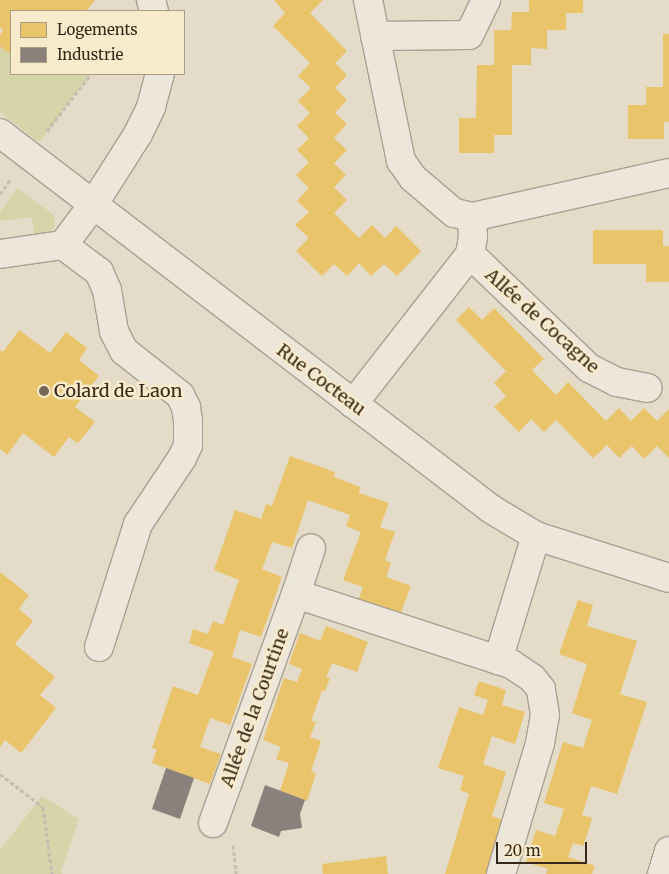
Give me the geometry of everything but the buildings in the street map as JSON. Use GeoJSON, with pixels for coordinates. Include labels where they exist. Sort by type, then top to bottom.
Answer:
{"type":"FeatureCollection","features":[{"type":"Feature","properties":{"kind":"street"},"geometry":{"type":"LineString","coordinates":[[368,0],[401,161],[413,178],[454,213],[472,217],[669,172]]}},
{"type":"Feature","properties":{"kind":"street"},"geometry":{"type":"LineString","coordinates":[[375,36],[469,35],[486,0]]}},
{"type":"Feature","properties":{"kind":"street"},"geometry":{"type":"LineString","coordinates":[[0,254],[62,245],[93,205],[145,122],[160,75]]}},
{"type":"Feature","properties":{"kind":"street","name":"Rue Cocteau"},"geometry":{"type":"LineString","coordinates":[[0,133],[491,510],[536,536],[669,578]]}},
{"type":"Feature","properties":{"kind":"street","name":"Allée de Cocagne"},"geometry":{"type":"LineString","coordinates":[[353,404],[470,254],[474,237],[472,217]]}},
{"type":"Feature","properties":{"kind":"street"},"geometry":{"type":"LineString","coordinates":[[62,245],[99,272],[108,290],[114,331],[124,351],[180,395],[186,407],[188,420],[188,445],[182,458],[138,524],[99,647]]}},
{"type":"Feature","properties":{"kind":"street","name":"Allée de Cocagne"},"geometry":{"type":"LineString","coordinates":[[470,254],[589,368],[617,382],[647,388]]}},
{"type":"Feature","properties":{"kind":"street"},"geometry":{"type":"LineString","coordinates":[[498,660],[536,536]]}},
{"type":"Feature","properties":{"kind":"street","name":"Allée de la Courtine"},"geometry":{"type":"LineString","coordinates":[[213,823],[311,548]]}},
{"type":"Feature","properties":{"kind":"street"},"geometry":{"type":"LineString","coordinates":[[296,594],[511,664],[532,678],[541,689],[546,715],[540,743],[501,874]]}},
{"type":"Feature","properties":{"kind":"street"},"geometry":{"type":"LineString","coordinates":[[662,874],[669,852]]}},
{"type":"Feature","properties":{"kind":"path"},"geometry":{"type":"LineString","coordinates":[[0,194],[90,75]]}},
{"type":"Feature","properties":{"kind":"path"},"geometry":{"type":"LineString","coordinates":[[0,774],[42,807],[52,874]]}},
{"type":"Feature","properties":{"kind":"green space"},"geometry":{"type":"Polygon","coordinates":[[[0,46],[10,54],[10,75],[90,75],[39,142],[0,112],[0,46]]]}},
{"type":"Feature","properties":{"kind":"green space"},"geometry":{"type":"Polygon","coordinates":[[[17,188],[54,215],[55,226],[46,236],[35,239],[32,217],[0,221],[0,212],[17,188]]]}},
{"type":"Feature","properties":{"kind":"green space"},"geometry":{"type":"Polygon","coordinates":[[[42,796],[79,819],[61,871],[62,874],[0,874],[0,850],[42,796]]]}},
{"type":"Feature","properties":{"kind":"place","name":"Colard de Laon"},"geometry":{"type":"Point","coordinates":[44,391]}}]}
